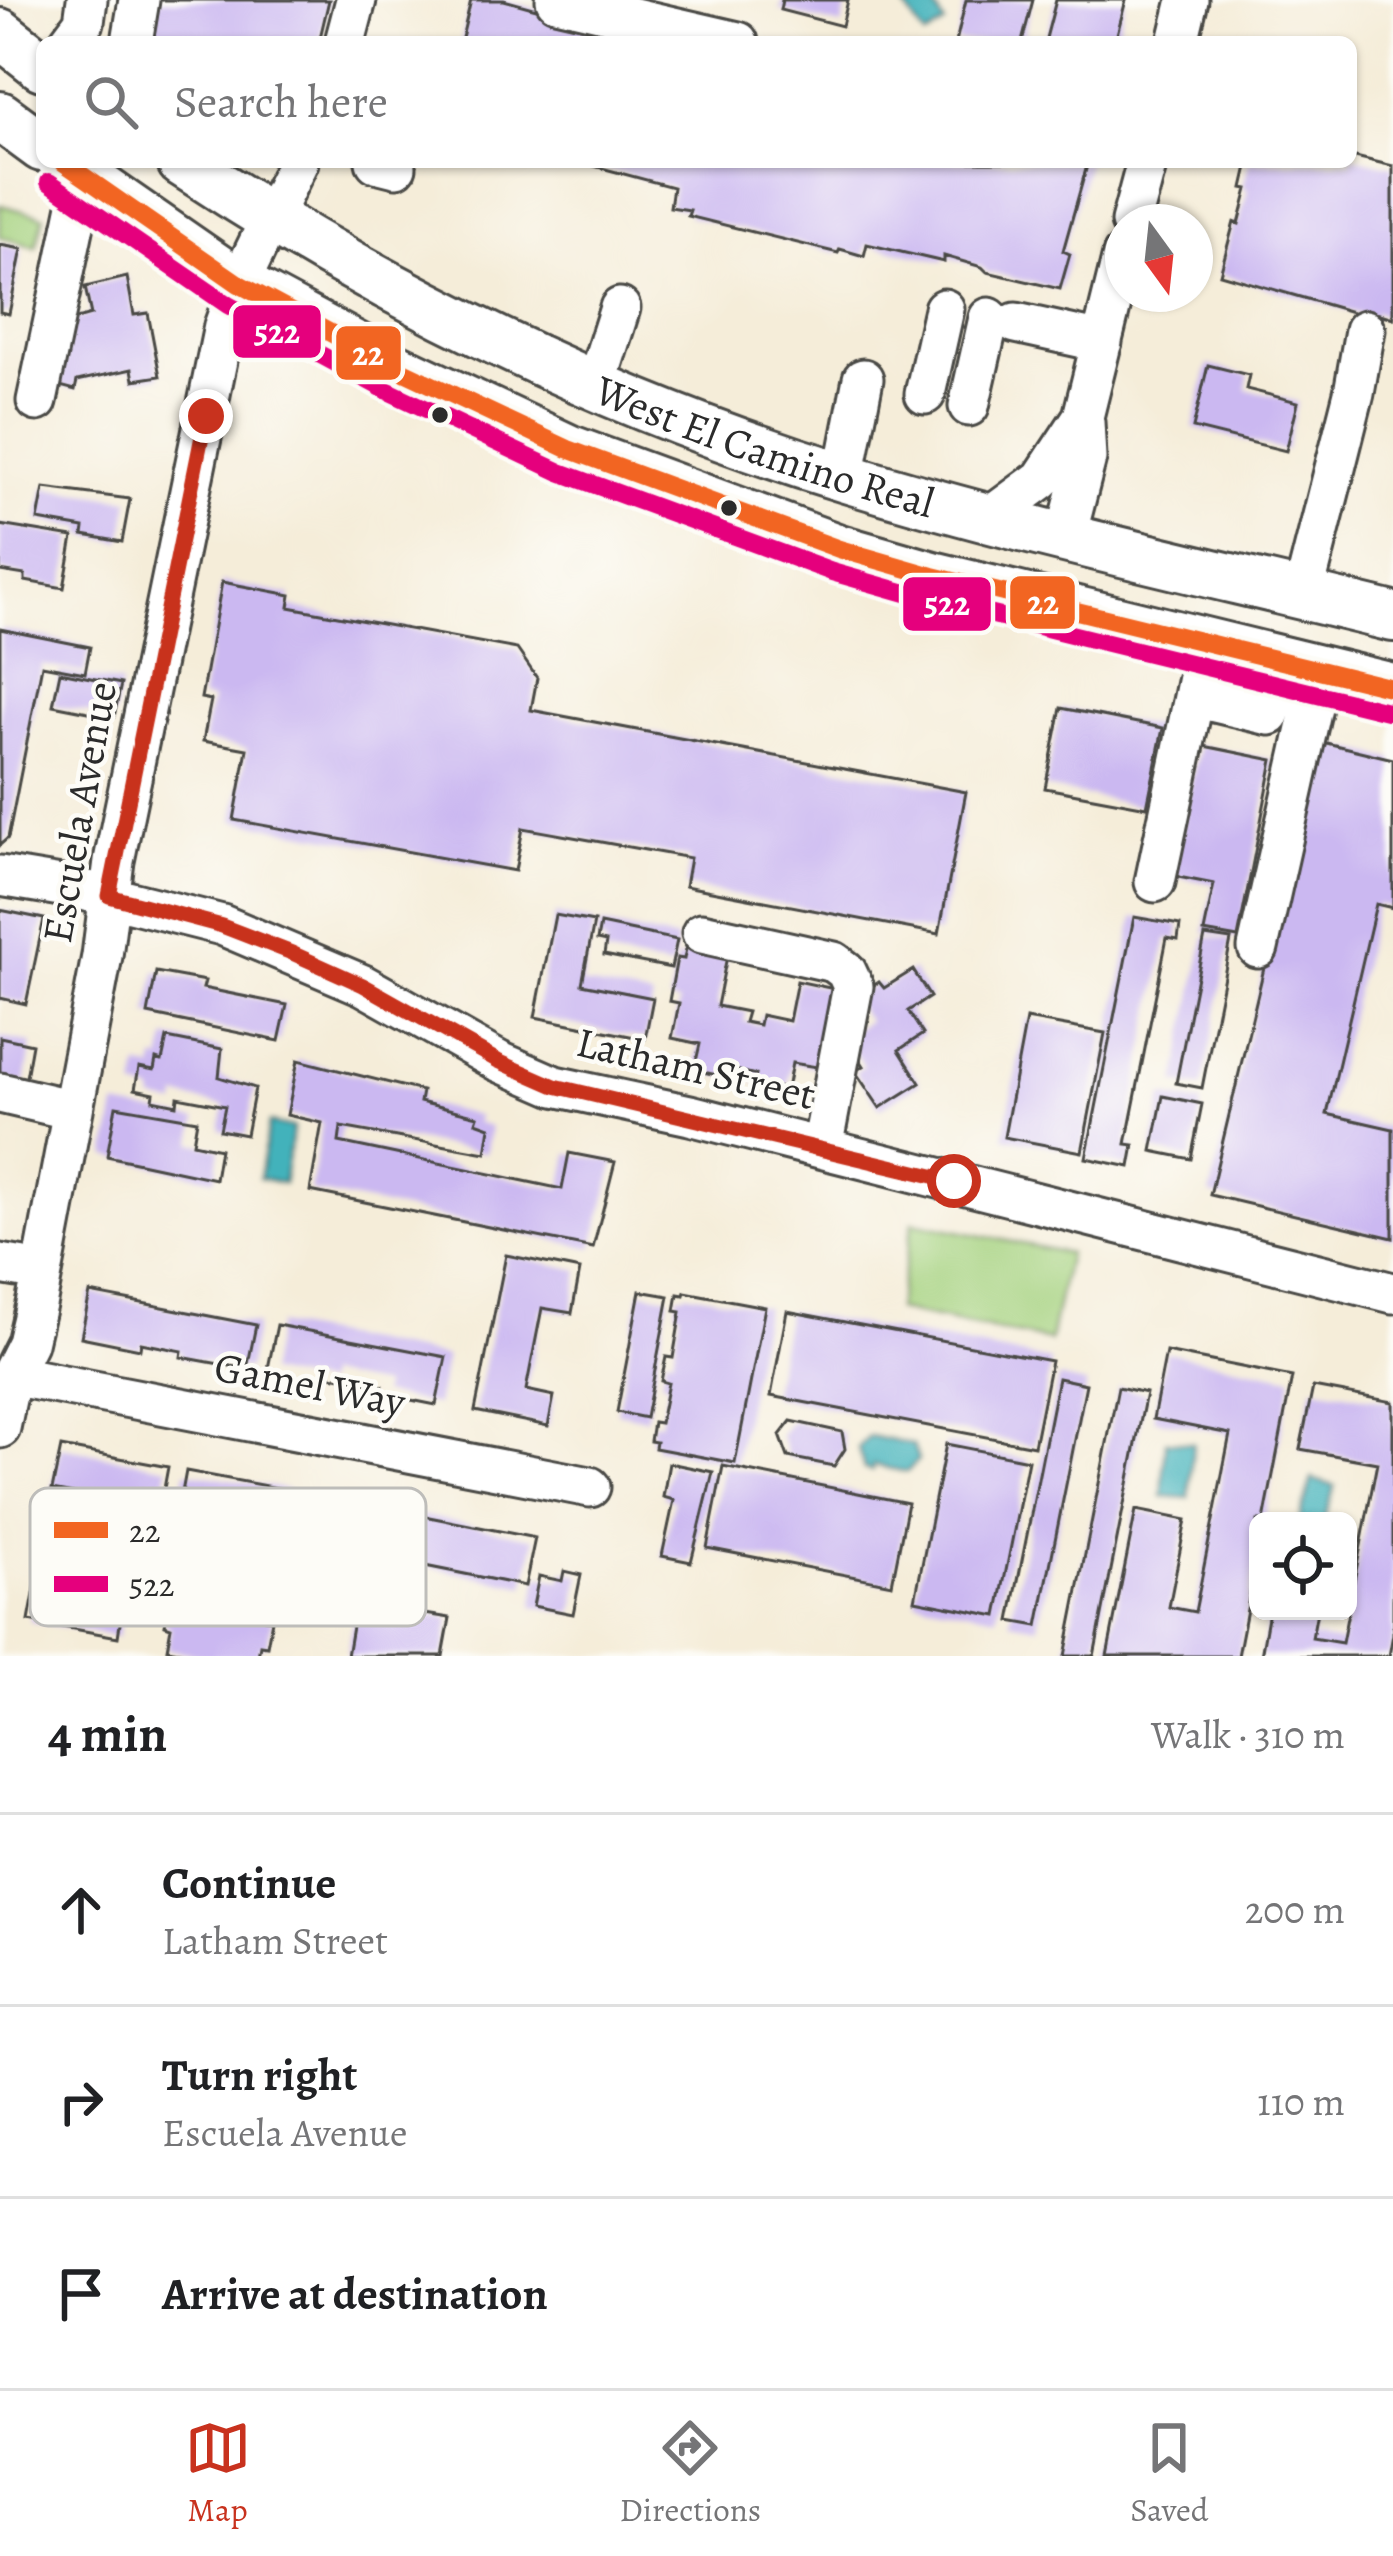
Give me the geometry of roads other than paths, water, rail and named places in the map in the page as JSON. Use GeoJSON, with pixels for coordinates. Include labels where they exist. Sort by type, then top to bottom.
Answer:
{"type":"FeatureCollection","features":[{"type":"Feature","properties":{"kind":"main road"},"geometry":{"type":"LineString","coordinates":[[0,33],[36,61]]}},
{"type":"Feature","properties":{"kind":"main road"},"geometry":{"type":"LineString","coordinates":[[0,116],[36,143]]}},
{"type":"Feature","properties":{"kind":"main road","name":"West El Camino Real"},"geometry":{"type":"LineString","coordinates":[[191,168],[269,217],[424,302],[596,384],[844,477],[988,518],[1393,617]]}},
{"type":"Feature","properties":{"kind":"main road","name":"West El Camino Real"},"geometry":{"type":"LineString","coordinates":[[73,170],[239,284],[394,368],[568,449],[839,549],[1035,602],[1393,688]]}},
{"type":"Feature","properties":{"kind":"main road"},"geometry":{"type":"LineString","coordinates":[[1035,602],[1066,536]]}},
{"type":"Feature","properties":{"kind":"street"},"geometry":{"type":"LineString","coordinates":[[74,36],[84,22],[87,0]]}},
{"type":"Feature","properties":{"kind":"street"},"geometry":{"type":"LineString","coordinates":[[133,36],[140,0]]}},
{"type":"Feature","properties":{"kind":"street"},"geometry":{"type":"LineString","coordinates":[[347,36],[356,0]]}},
{"type":"Feature","properties":{"kind":"street"},"geometry":{"type":"LineString","coordinates":[[556,0],[712,36]]}},
{"type":"Feature","properties":{"kind":"street"},"geometry":{"type":"LineString","coordinates":[[1179,36],[1188,0]]}},
{"type":"Feature","properties":{"kind":"street","name":"Escuela Avenue"},"geometry":{"type":"LineString","coordinates":[[0,1428],[12,1352],[42,1271],[109,896],[224,326],[295,168]]}},
{"type":"Feature","properties":{"kind":"street"},"geometry":{"type":"LineString","coordinates":[[1136,204],[1146,168]]}},
{"type":"Feature","properties":{"kind":"street"},"geometry":{"type":"LineString","coordinates":[[37,401],[73,170]]}},
{"type":"Feature","properties":{"kind":"street"},"geometry":{"type":"LineString","coordinates":[[596,384],[620,308]]}},
{"type":"Feature","properties":{"kind":"street"},"geometry":{"type":"LineString","coordinates":[[1066,536],[1085,458],[1083,417],[1110,312]]}},
{"type":"Feature","properties":{"kind":"street"},"geometry":{"type":"LineString","coordinates":[[946,400],[978,316],[1102,342]]}},
{"type":"Feature","properties":{"kind":"street"},"geometry":{"type":"LineString","coordinates":[[1303,595],[1354,393],[1365,330]]}},
{"type":"Feature","properties":{"kind":"street"},"geometry":{"type":"LineString","coordinates":[[844,477],[863,379]]}},
{"type":"Feature","properties":{"kind":"street"},"geometry":{"type":"LineString","coordinates":[[988,518],[1042,479],[1083,417]]}},
{"type":"Feature","properties":{"kind":"street"},"geometry":{"type":"LineString","coordinates":[[1156,882],[1205,644]]}},
{"type":"Feature","properties":{"kind":"street"},"geometry":{"type":"LineString","coordinates":[[1194,697],[1270,715],[1302,666]]}},
{"type":"Feature","properties":{"kind":"street"},"geometry":{"type":"LineString","coordinates":[[1258,948],[1302,666]]}},
{"type":"Feature","properties":{"kind":"street","name":"Latham Street"},"geometry":{"type":"LineString","coordinates":[[0,875],[109,896],[222,926],[363,985],[498,1061],[555,1086],[822,1148],[1393,1293]]}},
{"type":"Feature","properties":{"kind":"street"},"geometry":{"type":"LineString","coordinates":[[702,933],[834,962],[846,971],[853,986],[822,1148]]}},
{"type":"Feature","properties":{"kind":"street"},"geometry":{"type":"LineString","coordinates":[[0,1093],[73,1110]]}},
{"type":"Feature","properties":{"kind":"street"},"geometry":{"type":"LineString","coordinates":[[0,1264],[42,1271]]}},
{"type":"Feature","properties":{"kind":"street","name":"Gamel Way"},"geometry":{"type":"LineString","coordinates":[[12,1352],[590,1487]]}},
{"type":"Feature","properties":{"kind":"water"},"geometry":{"type":"Polygon","coordinates":[[[901,0],[930,0],[945,24],[924,36],[901,0]]]}},
{"type":"Feature","properties":{"kind":"water"},"geometry":{"type":"Polygon","coordinates":[[[269,1123],[293,1128],[283,1183],[259,1178],[269,1123]]]}},
{"type":"Feature","properties":{"kind":"water"},"geometry":{"type":"Polygon","coordinates":[[[870,1436],[913,1445],[918,1460],[907,1472],[873,1465],[872,1471],[864,1469],[858,1448],[870,1436]]]}},
{"type":"Feature","properties":{"kind":"water"},"geometry":{"type":"Polygon","coordinates":[[[1166,1441],[1193,1443],[1189,1498],[1162,1496],[1166,1441]]]}},
{"type":"Feature","properties":{"kind":"water"},"geometry":{"type":"Polygon","coordinates":[[[1312,1479],[1335,1486],[1327,1512],[1302,1512],[1312,1479]]]}}]}
